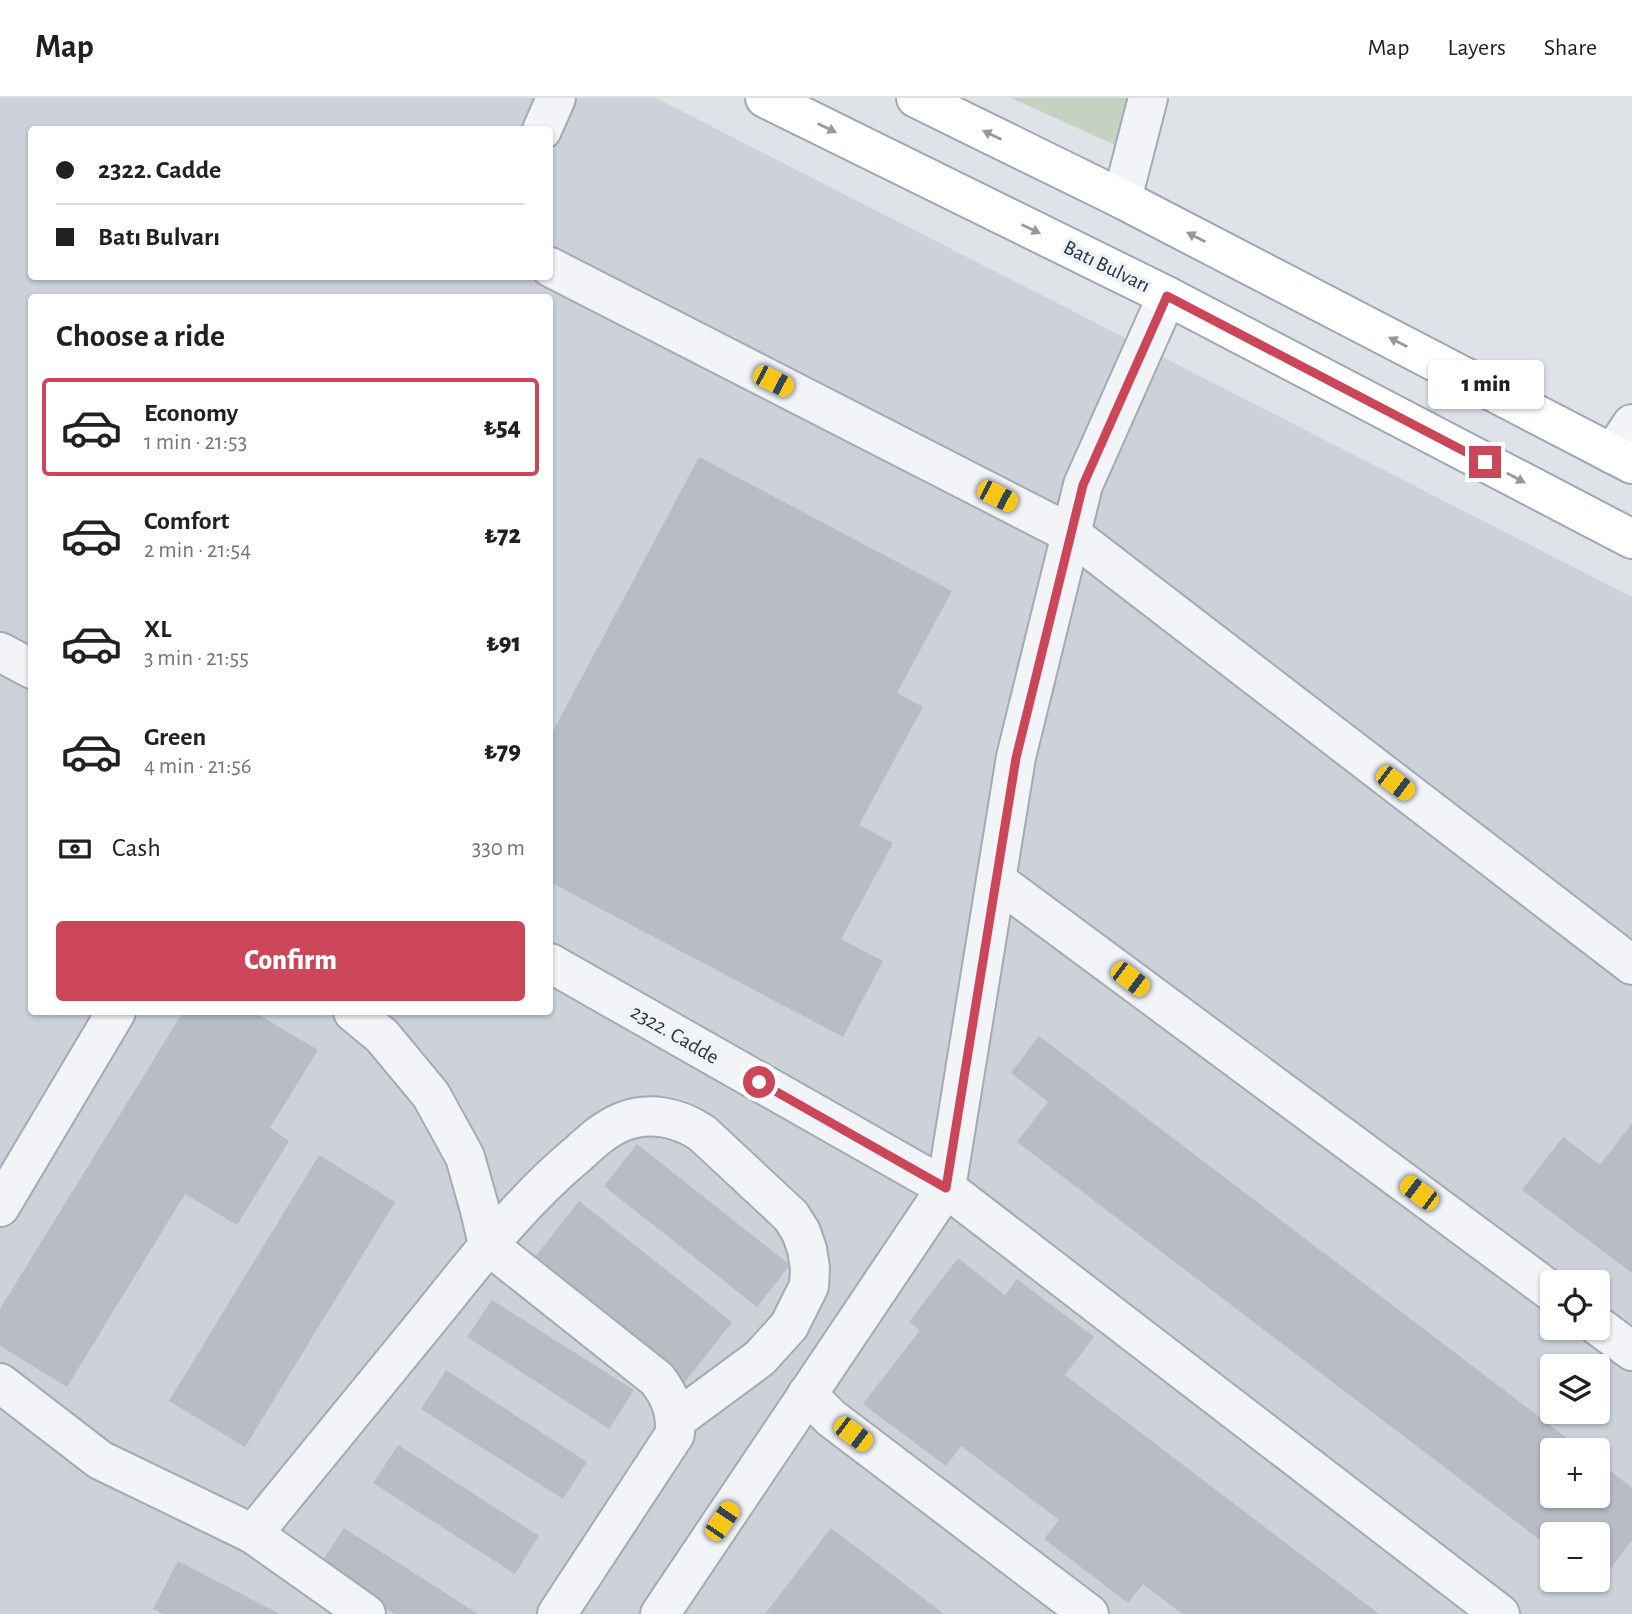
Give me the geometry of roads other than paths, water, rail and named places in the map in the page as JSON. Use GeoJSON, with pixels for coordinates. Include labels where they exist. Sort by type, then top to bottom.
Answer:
{"type":"FeatureCollection","features":[{"type":"Feature","properties":{"kind":"main road","name":"Batı Bulvarı"},"geometry":{"type":"LineString","coordinates":[[765,98],[1167,296],[1632,539]]}},
{"type":"Feature","properties":{"kind":"main road"},"geometry":{"type":"LineString","coordinates":[[916,98],[1625,447]]}},
{"type":"Feature","properties":{"kind":"street"},"geometry":{"type":"LineString","coordinates":[[544,126],[556,98]]}},
{"type":"Feature","properties":{"kind":"street"},"geometry":{"type":"LineString","coordinates":[[1122,199],[1148,98]]}},
{"type":"Feature","properties":{"kind":"street"},"geometry":{"type":"LineString","coordinates":[[553,269],[1071,534],[1632,965]]}},
{"type":"Feature","properties":{"kind":"street"},"geometry":{"type":"LineString","coordinates":[[660,1614],[946,1188],[1016,758],[1083,485],[1167,296]]}},
{"type":"Feature","properties":{"kind":"street"},"geometry":{"type":"LineString","coordinates":[[0,652],[28,667]]}},
{"type":"Feature","properties":{"kind":"street"},"geometry":{"type":"LineString","coordinates":[[996,880],[1540,1283]]}},
{"type":"Feature","properties":{"kind":"street","name":"2322. Cadde"},"geometry":{"type":"LineString","coordinates":[[553,965],[946,1188],[1500,1614]]}},
{"type":"Feature","properties":{"kind":"street"},"geometry":{"type":"LineString","coordinates":[[0,1207],[114,1015]]}},
{"type":"Feature","properties":{"kind":"street"},"geometry":{"type":"LineString","coordinates":[[357,1015],[382,1036],[431,1095],[465,1157],[488,1245],[657,1379],[667,1391],[673,1406],[675,1434],[558,1614]]}},
{"type":"Feature","properties":{"kind":"street"},"geometry":{"type":"LineString","coordinates":[[253,1534],[488,1245],[558,1170],[607,1129],[644,1116],[674,1119],[689,1124],[702,1133],[791,1216],[801,1232],[810,1268],[809,1286],[789,1326],[760,1358],[676,1420]]}},
{"type":"Feature","properties":{"kind":"street"},"geometry":{"type":"LineString","coordinates":[[1610,1335],[1632,1351]]}},
{"type":"Feature","properties":{"kind":"street"},"geometry":{"type":"LineString","coordinates":[[0,1383],[100,1460],[253,1534],[366,1614]]}},
{"type":"Feature","properties":{"kind":"street"},"geometry":{"type":"LineString","coordinates":[[807,1394],[831,1418],[1089,1614]]}}]}
